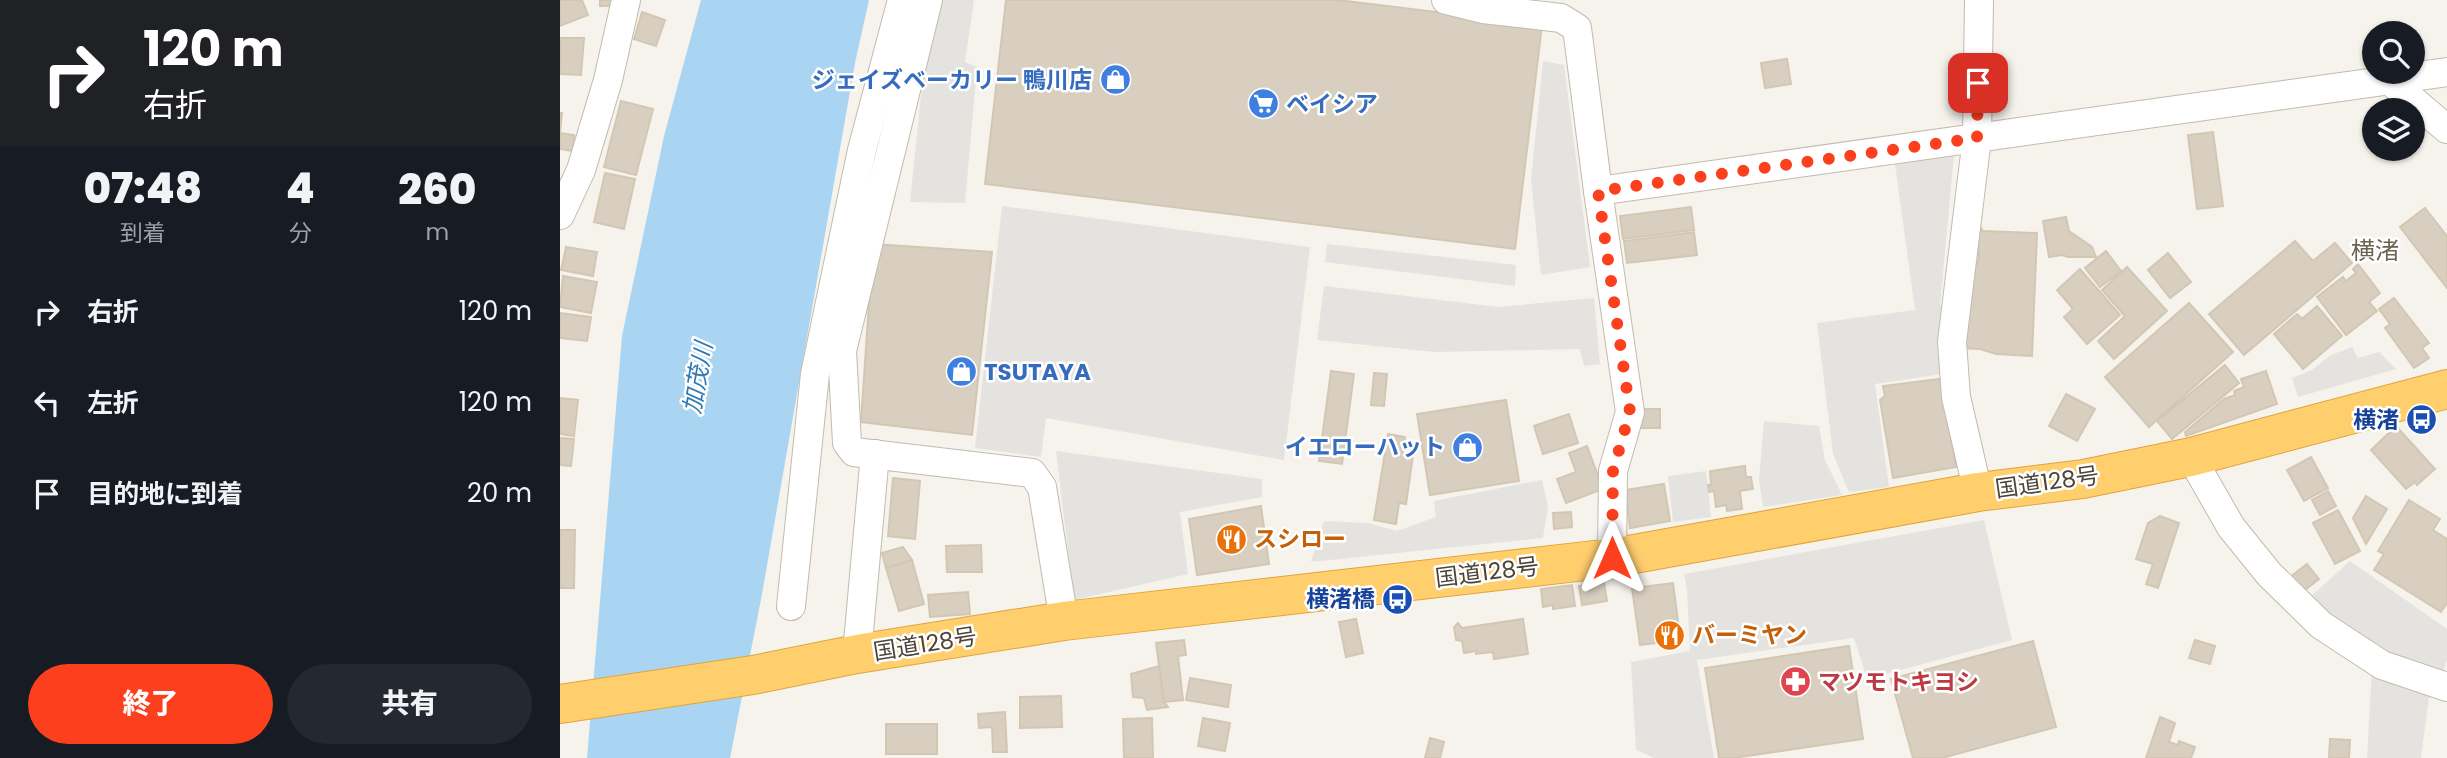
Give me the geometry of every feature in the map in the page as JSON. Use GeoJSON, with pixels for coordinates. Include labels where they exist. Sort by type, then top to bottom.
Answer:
{"type":"FeatureCollection","features":[{"type":"Feature","properties":{"kind":"highway","name":"国道128号"},"geometry":{"type":"LineString","coordinates":[[568,704],[1064,621],[1612,558],[1978,492],[2083,479],[2191,457],[2447,389]]}},
{"type":"Feature","properties":{"kind":"street"},"geometry":{"type":"LineString","coordinates":[[560,215],[581,170],[608,80],[626,0]]}},
{"type":"Feature","properties":{"kind":"street"},"geometry":{"type":"LineString","coordinates":[[791,606],[815,374],[862,150],[902,0]]}},
{"type":"Feature","properties":{"kind":"street"},"geometry":{"type":"LineString","coordinates":[[928,0],[842,351],[847,443],[854,452],[1032,473],[1042,487],[1064,621]]}},
{"type":"Feature","properties":{"kind":"street"},"geometry":{"type":"LineString","coordinates":[[1446,0],[1483,9],[1560,18],[1577,28],[1630,412],[1613,471],[1612,558]]}},
{"type":"Feature","properties":{"kind":"street"},"geometry":{"type":"LineString","coordinates":[[1978,492],[1956,397],[1952,342],[1977,138],[1979,0]]}},
{"type":"Feature","properties":{"kind":"street"},"geometry":{"type":"LineString","coordinates":[[2425,75],[2447,72]]}},
{"type":"Feature","properties":{"kind":"street"},"geometry":{"type":"LineString","coordinates":[[1598,191],[2368,84]]}},
{"type":"Feature","properties":{"kind":"street"},"geometry":{"type":"LineString","coordinates":[[2393,84],[2447,130]]}},
{"type":"Feature","properties":{"kind":"street"},"geometry":{"type":"LineString","coordinates":[[857,654],[875,454]]}},
{"type":"Feature","properties":{"kind":"street"},"geometry":{"type":"LineString","coordinates":[[2191,457],[2231,527],[2269,574],[2321,625],[2382,665],[2447,687]]}},
{"type":"Feature","properties":{"kind":"shaded area"},"geometry":{"type":"Polygon","coordinates":[[[943,0],[974,0],[965,62],[977,67],[965,203],[910,202],[925,56],[943,0]]]}},
{"type":"Feature","properties":{"kind":"shaded area"},"geometry":{"type":"Polygon","coordinates":[[[1543,61],[1564,65],[1590,267],[1541,275],[1531,180],[1543,61]]]}},
{"type":"Feature","properties":{"kind":"shaded area"},"geometry":{"type":"Polygon","coordinates":[[[1954,155],[1940,305],[1950,306],[1949,373],[1875,384],[1889,487],[1849,492],[1833,454],[1817,323],[1915,310],[1895,164],[1954,155]]]}},
{"type":"Feature","properties":{"kind":"shaded area"},"geometry":{"type":"Polygon","coordinates":[[[1002,206],[1310,247],[1284,460],[1046,418],[1041,457],[975,448],[1002,206]]]}},
{"type":"Feature","properties":{"kind":"shaded area"},"geometry":{"type":"Polygon","coordinates":[[[1327,244],[1516,265],[1515,286],[1325,262],[1327,244]]]}},
{"type":"Feature","properties":{"kind":"shaded area"},"geometry":{"type":"Polygon","coordinates":[[[1324,286],[1498,307],[1594,298],[1600,364],[1584,366],[1580,349],[1435,352],[1317,340],[1324,286]]]}},
{"type":"Feature","properties":{"kind":"shaded area"},"geometry":{"type":"Polygon","coordinates":[[[2352,347],[2358,358],[2379,352],[2396,369],[2298,397],[2292,378],[2312,370],[2331,355],[2352,347]]]}},
{"type":"Feature","properties":{"kind":"shaded area"},"geometry":{"type":"Polygon","coordinates":[[[1764,421],[1819,426],[1825,460],[1842,495],[1763,507],[1759,480],[1764,421]]]}},
{"type":"Feature","properties":{"kind":"shaded area"},"geometry":{"type":"Polygon","coordinates":[[[1056,451],[1262,479],[1262,497],[1180,512],[1188,574],[1074,600],[1056,451]]]}},
{"type":"Feature","properties":{"kind":"shaded area"},"geometry":{"type":"Polygon","coordinates":[[[1706,471],[1711,517],[1673,522],[1668,476],[1706,471]]]}},
{"type":"Feature","properties":{"kind":"shaded area"},"geometry":{"type":"Polygon","coordinates":[[[1542,480],[1548,506],[1543,538],[1311,562],[1324,521],[1368,523],[1397,531],[1436,517],[1434,501],[1542,480]]]}},
{"type":"Feature","properties":{"kind":"shaded area"},"geometry":{"type":"Polygon","coordinates":[[[1984,520],[2012,640],[1867,679],[1854,638],[1697,660],[1714,758],[1654,758],[1636,750],[1631,662],[1690,651],[1684,574],[1984,520]]]}},
{"type":"Feature","properties":{"kind":"shaded area"},"geometry":{"type":"Polygon","coordinates":[[[2350,561],[2447,629],[2447,660],[2443,672],[2404,662],[2306,601],[2350,561]]]}},
{"type":"Feature","properties":{"kind":"shaded area"},"geometry":{"type":"Polygon","coordinates":[[[2372,668],[2430,690],[2421,758],[2367,758],[2372,668]]]}},
{"type":"Feature","properties":{"kind":"water","name":"加茂川"},"geometry":{"type":"Polygon","coordinates":[[[701,0],[869,0],[855,63],[762,594],[730,758],[587,758],[622,336],[664,136],[701,0]]]}},
{"type":"Feature","properties":{"kind":"building"},"geometry":{"type":"Polygon","coordinates":[[[560,0],[582,0],[588,15],[560,26],[560,0]]]}},
{"type":"Feature","properties":{"kind":"building"},"geometry":{"type":"Polygon","coordinates":[[[600,0],[618,0],[618,6],[600,6],[600,0]]]}},
{"type":"Feature","properties":{"kind":"building","name":"ベイシア"},"geometry":{"type":"Polygon","coordinates":[[[1006,0],[1338,0],[1542,25],[1515,249],[985,184],[1006,0]]]}},
{"type":"Feature","properties":{"kind":"building"},"geometry":{"type":"Polygon","coordinates":[[[642,12],[665,20],[656,46],[634,39],[642,12]]]}},
{"type":"Feature","properties":{"kind":"building"},"geometry":{"type":"Polygon","coordinates":[[[561,38],[584,38],[581,75],[560,74],[561,38]]]}},
{"type":"Feature","properties":{"kind":"building"},"geometry":{"type":"Polygon","coordinates":[[[1787,59],[1791,84],[1765,88],[1761,63],[1787,59]]]}},
{"type":"Feature","properties":{"kind":"building"},"geometry":{"type":"Polygon","coordinates":[[[621,101],[653,109],[636,175],[604,167],[621,101]]]}},
{"type":"Feature","properties":{"kind":"building"},"geometry":{"type":"Polygon","coordinates":[[[2213,132],[2223,206],[2197,209],[2188,135],[2213,132]]]}},
{"type":"Feature","properties":{"kind":"building"},"geometry":{"type":"Polygon","coordinates":[[[560,133],[574,135],[573,151],[560,149],[560,133]]]}},
{"type":"Feature","properties":{"kind":"building"},"geometry":{"type":"Polygon","coordinates":[[[605,173],[635,179],[624,229],[594,222],[605,173]]]}},
{"type":"Feature","properties":{"kind":"building"},"geometry":{"type":"Polygon","coordinates":[[[1691,207],[1694,230],[1623,239],[1620,216],[1691,207]]]}},
{"type":"Feature","properties":{"kind":"building"},"geometry":{"type":"Polygon","coordinates":[[[2425,208],[2447,236],[2447,288],[2400,227],[2425,208]]]}},
{"type":"Feature","properties":{"kind":"building"},"geometry":{"type":"Polygon","coordinates":[[[2066,217],[2069,231],[2092,247],[2096,257],[2049,257],[2043,221],[2066,217]]]}},
{"type":"Feature","properties":{"kind":"building"},"geometry":{"type":"Polygon","coordinates":[[[1969,227],[1981,228],[1983,231],[2037,233],[2032,356],[1958,348],[1967,263],[1978,264],[1979,251],[1968,250],[1969,227]]]}},
{"type":"Feature","properties":{"kind":"building"},"geometry":{"type":"Polygon","coordinates":[[[1694,232],[1697,255],[1627,263],[1624,241],[1694,232]]]}},
{"type":"Feature","properties":{"kind":"building"},"geometry":{"type":"Polygon","coordinates":[[[2295,241],[2313,261],[2335,243],[2352,263],[2244,355],[2209,314],[2295,241]]]}},
{"type":"Feature","properties":{"kind":"building"},"geometry":{"type":"Polygon","coordinates":[[[873,244],[992,252],[972,435],[861,422],[873,244]]]}},
{"type":"Feature","properties":{"kind":"building"},"geometry":{"type":"Polygon","coordinates":[[[566,247],[597,252],[593,276],[561,270],[566,247]]]}},
{"type":"Feature","properties":{"kind":"building"},"geometry":{"type":"Polygon","coordinates":[[[2106,251],[2121,271],[2100,287],[2085,268],[2106,251]]]}},
{"type":"Feature","properties":{"kind":"building"},"geometry":{"type":"Polygon","coordinates":[[[2168,253],[2191,282],[2170,298],[2148,270],[2168,253]]]}},
{"type":"Feature","properties":{"kind":"building"},"geometry":{"type":"Polygon","coordinates":[[[2358,264],[2380,293],[2369,302],[2377,311],[2346,335],[2317,297],[2343,277],[2346,281],[2356,273],[2353,269],[2358,264]]]}},
{"type":"Feature","properties":{"kind":"building"},"geometry":{"type":"Polygon","coordinates":[[[2127,267],[2167,311],[2114,359],[2098,341],[2125,316],[2102,290],[2127,267]]]}},
{"type":"Feature","properties":{"kind":"building"},"geometry":{"type":"Polygon","coordinates":[[[2080,269],[2120,315],[2087,344],[2064,317],[2073,309],[2057,290],[2080,269]]]}},
{"type":"Feature","properties":{"kind":"building"},"geometry":{"type":"Polygon","coordinates":[[[563,276],[597,282],[591,313],[560,307],[563,276]]]}},
{"type":"Feature","properties":{"kind":"building"},"geometry":{"type":"Polygon","coordinates":[[[2394,298],[2429,343],[2422,348],[2429,358],[2414,368],[2385,328],[2390,324],[2379,309],[2394,298]]]}},
{"type":"Feature","properties":{"kind":"building"},"geometry":{"type":"Polygon","coordinates":[[[2189,303],[2233,352],[2149,427],[2105,377],[2189,303]]]}},
{"type":"Feature","properties":{"kind":"building"},"geometry":{"type":"Polygon","coordinates":[[[2317,306],[2342,336],[2303,369],[2274,334],[2297,314],[2302,319],[2317,306]]]}},
{"type":"Feature","properties":{"kind":"building"},"geometry":{"type":"Polygon","coordinates":[[[560,313],[591,317],[587,341],[560,338],[560,313]]]}},
{"type":"Feature","properties":{"kind":"building"},"geometry":{"type":"Polygon","coordinates":[[[2225,365],[2239,383],[2172,439],[2157,421],[2225,365]]]}},
{"type":"Feature","properties":{"kind":"building"},"geometry":{"type":"Polygon","coordinates":[[[1331,371],[1354,374],[1342,464],[1319,461],[1331,371]]]}},
{"type":"Feature","properties":{"kind":"building"},"geometry":{"type":"Polygon","coordinates":[[[2266,371],[2277,404],[2186,436],[2185,432],[2224,399],[2235,395],[2234,391],[2244,387],[2241,379],[2266,371]]]}},
{"type":"Feature","properties":{"kind":"building"},"geometry":{"type":"Polygon","coordinates":[[[1374,373],[1387,374],[1384,406],[1371,405],[1374,373]]]}},
{"type":"Feature","properties":{"kind":"building"},"geometry":{"type":"Polygon","coordinates":[[[1947,378],[1943,394],[1956,467],[1893,478],[1880,400],[1885,396],[1883,386],[1947,378]]]}},
{"type":"Feature","properties":{"kind":"building"},"geometry":{"type":"Polygon","coordinates":[[[2066,394],[2095,409],[2077,441],[2049,426],[2066,394]]]}},
{"type":"Feature","properties":{"kind":"building"},"geometry":{"type":"Polygon","coordinates":[[[560,398],[578,400],[574,436],[560,434],[560,398]]]}},
{"type":"Feature","properties":{"kind":"building","name":"イエローハット"},"geometry":{"type":"Polygon","coordinates":[[[1506,400],[1519,481],[1430,495],[1417,414],[1506,400]]]}},
{"type":"Feature","properties":{"kind":"building"},"geometry":{"type":"Polygon","coordinates":[[[1640,409],[1660,409],[1660,428],[1640,428],[1640,409]]]}},
{"type":"Feature","properties":{"kind":"building"},"geometry":{"type":"Polygon","coordinates":[[[1569,414],[1578,443],[1543,454],[1534,426],[1569,414]]]}},
{"type":"Feature","properties":{"kind":"building"},"geometry":{"type":"Polygon","coordinates":[[[2396,426],[2435,469],[2417,485],[2415,482],[2406,489],[2371,450],[2396,426]]]}},
{"type":"Feature","properties":{"kind":"building"},"geometry":{"type":"Polygon","coordinates":[[[1388,434],[1405,437],[1403,453],[1413,455],[1406,504],[1399,503],[1396,524],[1374,520],[1388,434]]]}},
{"type":"Feature","properties":{"kind":"building"},"geometry":{"type":"Polygon","coordinates":[[[560,438],[574,439],[571,466],[560,465],[560,438]]]}},
{"type":"Feature","properties":{"kind":"building"},"geometry":{"type":"Polygon","coordinates":[[[1587,446],[1603,489],[1566,503],[1557,479],[1576,472],[1569,453],[1587,446]]]}},
{"type":"Feature","properties":{"kind":"building"},"geometry":{"type":"Polygon","coordinates":[[[2311,457],[2328,488],[2304,501],[2287,470],[2311,457]]]}},
{"type":"Feature","properties":{"kind":"building"},"geometry":{"type":"Polygon","coordinates":[[[1745,466],[1746,477],[1751,477],[1753,489],[1740,491],[1742,509],[1727,511],[1726,505],[1716,507],[1714,491],[1709,492],[1710,471],[1745,466]]]}},
{"type":"Feature","properties":{"kind":"building"},"geometry":{"type":"Polygon","coordinates":[[[893,478],[920,481],[915,539],[888,536],[893,478]]]}},
{"type":"Feature","properties":{"kind":"building"},"geometry":{"type":"Polygon","coordinates":[[[1664,484],[1670,521],[1630,528],[1625,490],[1664,484]]]}},
{"type":"Feature","properties":{"kind":"building"},"geometry":{"type":"Polygon","coordinates":[[[2328,491],[2336,506],[2320,515],[2312,500],[2328,491]]]}},
{"type":"Feature","properties":{"kind":"building"},"geometry":{"type":"Polygon","coordinates":[[[2366,496],[2387,509],[2366,544],[2353,518],[2366,496]]]}},
{"type":"Feature","properties":{"kind":"building"},"geometry":{"type":"Polygon","coordinates":[[[2409,500],[2440,519],[2433,530],[2447,539],[2447,603],[2441,612],[2374,570],[2384,554],[2378,551],[2409,500]]]}},
{"type":"Feature","properties":{"kind":"building"},"geometry":{"type":"Polygon","coordinates":[[[1261,506],[1269,564],[1197,575],[1189,519],[1261,506]]]}},
{"type":"Feature","properties":{"kind":"building"},"geometry":{"type":"Polygon","coordinates":[[[2338,510],[2360,551],[2335,564],[2313,523],[2338,510]]]}},
{"type":"Feature","properties":{"kind":"building"},"geometry":{"type":"Polygon","coordinates":[[[1571,512],[1572,527],[1554,529],[1553,513],[1571,512]]]}},
{"type":"Feature","properties":{"kind":"building"},"geometry":{"type":"Polygon","coordinates":[[[2160,516],[2179,523],[2158,588],[2146,584],[2153,564],[2136,559],[2148,523],[2160,516]]]}},
{"type":"Feature","properties":{"kind":"building"},"geometry":{"type":"Polygon","coordinates":[[[560,530],[575,530],[574,588],[560,588],[560,530]]]}},
{"type":"Feature","properties":{"kind":"building"},"geometry":{"type":"Polygon","coordinates":[[[981,545],[982,572],[947,572],[946,546],[981,545]]]}},
{"type":"Feature","properties":{"kind":"building"},"geometry":{"type":"Polygon","coordinates":[[[903,547],[912,560],[886,568],[882,553],[903,547]]]}},
{"type":"Feature","properties":{"kind":"building"},"geometry":{"type":"Polygon","coordinates":[[[912,560],[924,604],[899,611],[886,568],[912,560]]]}},
{"type":"Feature","properties":{"kind":"building"},"geometry":{"type":"Polygon","coordinates":[[[2307,564],[2319,579],[2297,596],[2285,581],[2307,564]]]}},
{"type":"Feature","properties":{"kind":"building"},"geometry":{"type":"Polygon","coordinates":[[[1604,583],[1607,601],[1582,605],[1579,586],[1604,583]]]}},
{"type":"Feature","properties":{"kind":"building"},"geometry":{"type":"Polygon","coordinates":[[[1673,583],[1681,645],[1666,647],[1665,642],[1640,645],[1632,588],[1673,583]]]}},
{"type":"Feature","properties":{"kind":"building"},"geometry":{"type":"Polygon","coordinates":[[[1572,585],[1575,606],[1553,609],[1553,605],[1543,607],[1541,589],[1572,585]]]}},
{"type":"Feature","properties":{"kind":"building"},"geometry":{"type":"Polygon","coordinates":[[[968,592],[970,614],[930,617],[928,595],[968,592]]]}},
{"type":"Feature","properties":{"kind":"building"},"geometry":{"type":"Polygon","coordinates":[[[1356,619],[1363,653],[1346,657],[1339,622],[1356,619]]]}},
{"type":"Feature","properties":{"kind":"building"},"geometry":{"type":"Polygon","coordinates":[[[1523,619],[1528,654],[1494,659],[1493,652],[1464,653],[1462,641],[1456,640],[1454,627],[1458,623],[1462,628],[1523,619]]]}},
{"type":"Feature","properties":{"kind":"building"},"geometry":{"type":"Polygon","coordinates":[[[1184,640],[1186,655],[1178,656],[1183,700],[1164,702],[1156,643],[1184,640]]]}},
{"type":"Feature","properties":{"kind":"building"},"geometry":{"type":"Polygon","coordinates":[[[2195,640],[2215,646],[2210,664],[2189,658],[2195,640]]]}},
{"type":"Feature","properties":{"kind":"building"},"geometry":{"type":"Polygon","coordinates":[[[2033,641],[2056,727],[1942,758],[1913,758],[1891,679],[2033,641]]]}},
{"type":"Feature","properties":{"kind":"building"},"geometry":{"type":"Polygon","coordinates":[[[1849,646],[1863,739],[1719,758],[1705,668],[1849,646]]]}},
{"type":"Feature","properties":{"kind":"building"},"geometry":{"type":"Polygon","coordinates":[[[1159,666],[1164,702],[1168,707],[1147,710],[1144,698],[1133,697],[1131,674],[1159,666]]]}},
{"type":"Feature","properties":{"kind":"building"},"geometry":{"type":"Polygon","coordinates":[[[1190,678],[1231,685],[1228,707],[1186,700],[1190,678]]]}},
{"type":"Feature","properties":{"kind":"building"},"geometry":{"type":"Polygon","coordinates":[[[1061,696],[1062,727],[1020,728],[1020,697],[1061,696]]]}},
{"type":"Feature","properties":{"kind":"building"},"geometry":{"type":"Polygon","coordinates":[[[1005,712],[1007,752],[993,752],[992,727],[979,728],[978,714],[1005,712]]]}},
{"type":"Feature","properties":{"kind":"building"},"geometry":{"type":"Polygon","coordinates":[[[2160,717],[2175,723],[2169,742],[2178,745],[2179,741],[2195,747],[2191,758],[2146,758],[2160,717]]]}},
{"type":"Feature","properties":{"kind":"building"},"geometry":{"type":"Polygon","coordinates":[[[1152,718],[1153,758],[1124,758],[1123,719],[1152,718]]]}},
{"type":"Feature","properties":{"kind":"building"},"geometry":{"type":"Polygon","coordinates":[[[1203,718],[1230,723],[1225,751],[1198,746],[1203,718]]]}},
{"type":"Feature","properties":{"kind":"building"},"geometry":{"type":"Polygon","coordinates":[[[886,724],[937,724],[937,754],[886,754],[886,724]]]}},
{"type":"Feature","properties":{"kind":"building"},"geometry":{"type":"Polygon","coordinates":[[[1430,738],[1444,742],[1440,758],[1425,758],[1430,738]]]}},
{"type":"Feature","properties":{"kind":"building"},"geometry":{"type":"Polygon","coordinates":[[[2330,739],[2350,740],[2349,758],[2329,758],[2330,739]]]}},
{"type":"Feature","properties":{"kind":"place","name":"ジェイズベーカリー 鴨川店"},"geometry":{"type":"Point","coordinates":[1115,80]}},
{"type":"Feature","properties":{"kind":"place","name":"ベイシア"},"geometry":{"type":"Point","coordinates":[1263,104]}},
{"type":"Feature","properties":{"kind":"place","name":"TSUTAYA"},"geometry":{"type":"Point","coordinates":[961,372]}},
{"type":"Feature","properties":{"kind":"place","name":"横渚"},"geometry":{"type":"Point","coordinates":[2422,420]}},
{"type":"Feature","properties":{"kind":"place","name":"イエローハット"},"geometry":{"type":"Point","coordinates":[1468,447]}},
{"type":"Feature","properties":{"kind":"place","name":"スシロー"},"geometry":{"type":"Point","coordinates":[1231,539]}},
{"type":"Feature","properties":{"kind":"place","name":"横渚橋"},"geometry":{"type":"Point","coordinates":[1398,599]}},
{"type":"Feature","properties":{"kind":"place","name":"バーミヤン"},"geometry":{"type":"Point","coordinates":[1669,635]}},
{"type":"Feature","properties":{"kind":"place","name":"マツモトキヨシ"},"geometry":{"type":"Point","coordinates":[1795,682]}},
{"type":"Feature","properties":{"kind":"district","name":"横渚"},"geometry":{"type":"Point","coordinates":[2375,251]}},
{"type":"Feature","properties":{"kind":"route"},"geometry":{"type":"LineString","coordinates":[[1612,558],[1613,471],[1630,412],[1598,191],[1977,138],[1978,83]]}}]}
